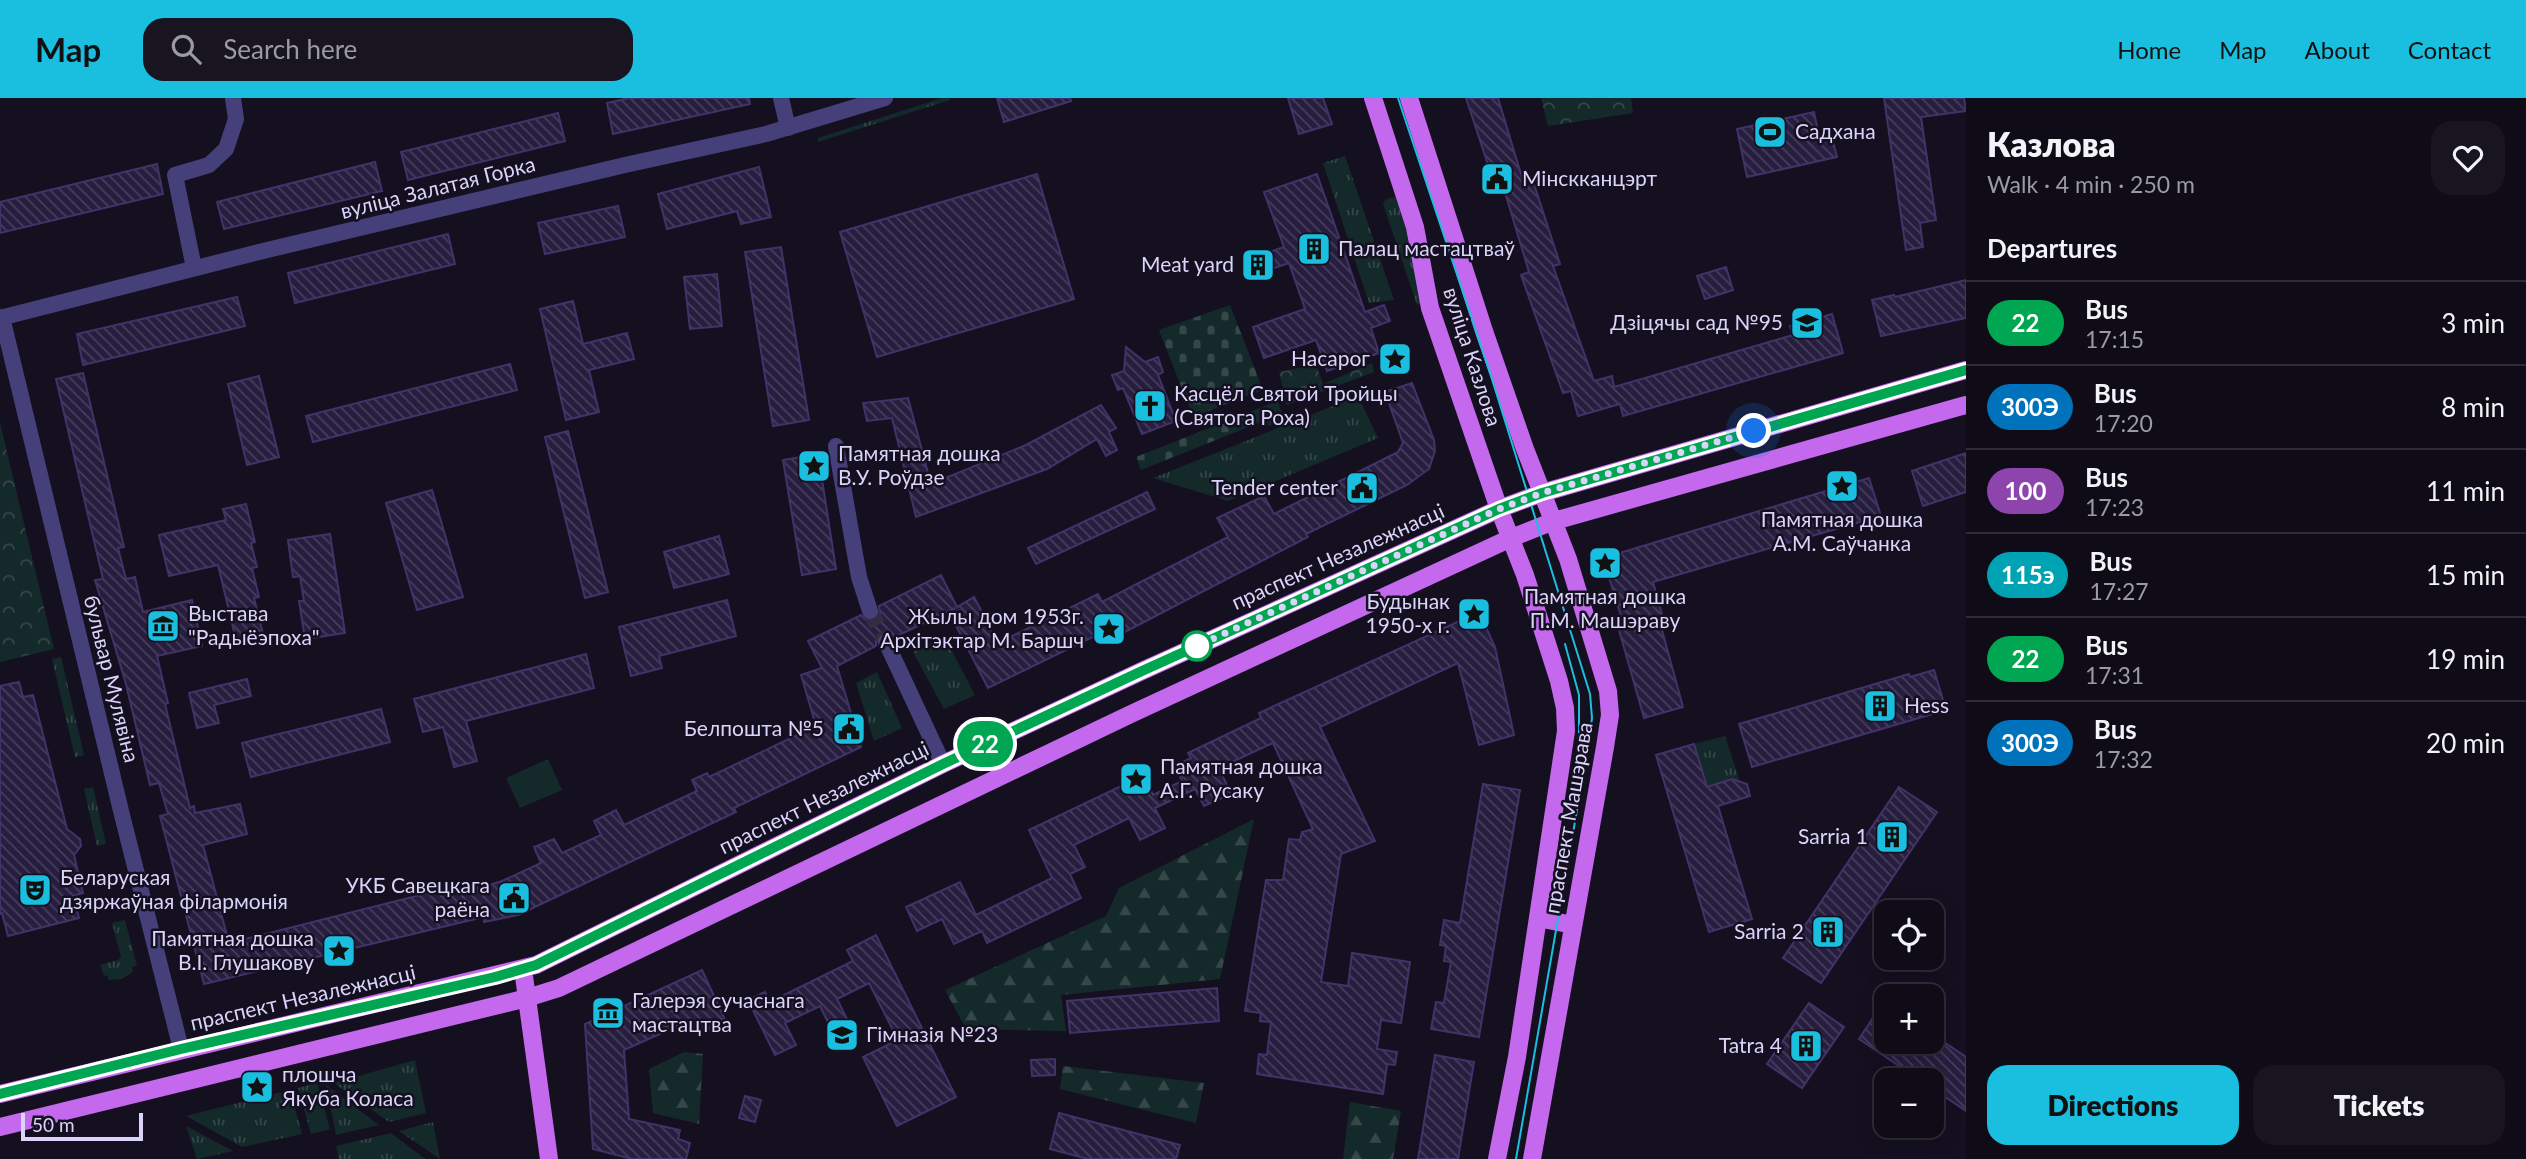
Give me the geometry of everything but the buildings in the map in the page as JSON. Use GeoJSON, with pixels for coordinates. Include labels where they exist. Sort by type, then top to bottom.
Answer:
{"type":"FeatureCollection","features":[{"type":"Feature","properties":{"kind":"main road","name":"вуліца Казлова"},"geometry":{"type":"LineString","coordinates":[[1373,98],[1415,227],[1430,308],[1499,509]]}},
{"type":"Feature","properties":{"kind":"main road","name":"вуліца Казлова"},"geometry":{"type":"LineString","coordinates":[[1409,98],[1484,331],[1542,493]]}},
{"type":"Feature","properties":{"kind":"main road","name":"праспект Незалежнасці"},"geometry":{"type":"LineString","coordinates":[[0,1094],[536,965],[943,764],[1499,509],[1542,493],[1966,370]]}},
{"type":"Feature","properties":{"kind":"main road"},"geometry":{"type":"LineString","coordinates":[[0,1127],[559,988],[1130,714],[1511,538],[1554,521],[1966,405]]}},
{"type":"Feature","properties":{"kind":"main road","name":"праспект Машэрава"},"geometry":{"type":"LineString","coordinates":[[1532,1159],[1610,715],[1608,691],[1568,559],[1542,493]]}},
{"type":"Feature","properties":{"kind":"main road","name":"праспект Машэрава"},"geometry":{"type":"LineString","coordinates":[[1497,1159],[1517,1057],[1566,731],[1565,708],[1525,575],[1499,509]]}},
{"type":"Feature","properties":{"kind":"main road"},"geometry":{"type":"LineString","coordinates":[[1538,918],[1573,925]]}},
{"type":"Feature","properties":{"kind":"main road"},"geometry":{"type":"LineString","coordinates":[[523,969],[549,1159]]}},
{"type":"Feature","properties":{"kind":"street"},"geometry":{"type":"LineString","coordinates":[[194,268],[175,175],[209,165],[220,157],[226,149],[236,119],[233,98]]}},
{"type":"Feature","properties":{"kind":"street"},"geometry":{"type":"LineString","coordinates":[[780,98],[788,128]]}},
{"type":"Feature","properties":{"kind":"street","name":"вуліца Залатая Горка"},"geometry":{"type":"LineString","coordinates":[[1,317],[194,268],[788,128],[885,98]]}},
{"type":"Feature","properties":{"kind":"street","name":"бульвар Мулявіна"},"geometry":{"type":"LineString","coordinates":[[1,317],[181,1049]]}},
{"type":"Feature","properties":{"kind":"street"},"geometry":{"type":"LineString","coordinates":[[836,446],[859,577],[870,611]]}},
{"type":"Feature","properties":{"kind":"street"},"geometry":{"type":"LineString","coordinates":[[886,642],[943,764]]}},
{"type":"Feature","properties":{"kind":"green space"},"geometry":{"type":"Polygon","coordinates":[[[942,98],[950,100],[818,142],[818,138],[942,98]]]}},
{"type":"Feature","properties":{"kind":"green space"},"geometry":{"type":"Polygon","coordinates":[[[1541,98],[1631,98],[1633,113],[1548,126],[1541,98]]]}},
{"type":"Feature","properties":{"kind":"green space"},"geometry":{"type":"Polygon","coordinates":[[[1345,156],[1394,300],[1369,303],[1323,163],[1345,156]]]}},
{"type":"Feature","properties":{"kind":"green space"},"geometry":{"type":"Polygon","coordinates":[[[1396,197],[1412,245],[1420,304],[1417,305],[1383,204],[1386,199],[1396,197]]]}},
{"type":"Feature","properties":{"kind":"green space"},"geometry":{"type":"Polygon","coordinates":[[[1230,305],[1263,390],[1193,417],[1159,330],[1230,305]]]}},
{"type":"Feature","properties":{"kind":"green space"},"geometry":{"type":"Polygon","coordinates":[[[1372,363],[1374,372],[1287,405],[1279,372],[1316,364],[1323,384],[1372,363]]]}},
{"type":"Feature","properties":{"kind":"green space"},"geometry":{"type":"Polygon","coordinates":[[[1358,396],[1378,438],[1228,501],[1153,478],[1358,396]]]}},
{"type":"Feature","properties":{"kind":"green space"},"geometry":{"type":"Polygon","coordinates":[[[1277,401],[1285,419],[1269,426],[1266,420],[1141,470],[1136,457],[1277,401]]]}},
{"type":"Feature","properties":{"kind":"green space"},"geometry":{"type":"Polygon","coordinates":[[[0,423],[54,649],[0,662],[0,423]]]}},
{"type":"Feature","properties":{"kind":"green space"},"geometry":{"type":"Polygon","coordinates":[[[944,636],[975,695],[944,709],[913,652],[944,636]]]}},
{"type":"Feature","properties":{"kind":"green space"},"geometry":{"type":"Polygon","coordinates":[[[61,657],[84,755],[75,757],[52,659],[61,657]]]}},
{"type":"Feature","properties":{"kind":"green space"},"geometry":{"type":"Polygon","coordinates":[[[877,672],[902,728],[874,741],[856,683],[877,672]]]}},
{"type":"Feature","properties":{"kind":"green space"},"geometry":{"type":"Polygon","coordinates":[[[1725,736],[1740,782],[1709,795],[1694,744],[1725,736]]]}},
{"type":"Feature","properties":{"kind":"green space"},"geometry":{"type":"Polygon","coordinates":[[[548,759],[562,790],[520,808],[506,778],[548,759]]]}},
{"type":"Feature","properties":{"kind":"green space"},"geometry":{"type":"Polygon","coordinates":[[[93,787],[106,844],[97,846],[84,789],[93,787]]]}},
{"type":"Feature","properties":{"kind":"green space"},"geometry":{"type":"Polygon","coordinates":[[[1254,819],[1220,979],[1061,995],[1066,1031],[966,1029],[945,990],[1106,916],[1119,888],[1254,819]]]}},
{"type":"Feature","properties":{"kind":"green space"},"geometry":{"type":"Polygon","coordinates":[[[125,920],[137,966],[132,967],[133,972],[122,979],[109,980],[107,975],[104,976],[100,965],[121,957],[112,923],[125,920]]]}},
{"type":"Feature","properties":{"kind":"green space"},"geometry":{"type":"Polygon","coordinates":[[[684,1052],[703,1054],[699,1124],[653,1113],[649,1069],[684,1052]]]}},
{"type":"Feature","properties":{"kind":"green space"},"geometry":{"type":"Polygon","coordinates":[[[415,1060],[426,1113],[389,1122],[334,1083],[415,1060]]]}},
{"type":"Feature","properties":{"kind":"green space"},"geometry":{"type":"Polygon","coordinates":[[[1063,1066],[1204,1083],[1196,1123],[1060,1089],[1063,1066]]]}},
{"type":"Feature","properties":{"kind":"green space"},"geometry":{"type":"Polygon","coordinates":[[[317,1083],[330,1129],[311,1134],[298,1088],[317,1083]]]}},
{"type":"Feature","properties":{"kind":"green space"},"geometry":{"type":"Polygon","coordinates":[[[326,1085],[379,1125],[336,1135],[326,1085]]]}},
{"type":"Feature","properties":{"kind":"green space"},"geometry":{"type":"Polygon","coordinates":[[[290,1090],[302,1134],[242,1147],[186,1116],[290,1090]]]}},
{"type":"Feature","properties":{"kind":"green space"},"geometry":{"type":"Polygon","coordinates":[[[1350,1102],[1401,1111],[1393,1159],[1343,1159],[1350,1102]]]}},
{"type":"Feature","properties":{"kind":"green space"},"geometry":{"type":"Polygon","coordinates":[[[433,1122],[440,1159],[399,1131],[433,1122]]]}},
{"type":"Feature","properties":{"kind":"green space"},"geometry":{"type":"Polygon","coordinates":[[[186,1126],[233,1151],[197,1159],[186,1126]]]}},
{"type":"Feature","properties":{"kind":"green space"},"geometry":{"type":"Polygon","coordinates":[[[391,1133],[425,1159],[339,1159],[336,1146],[391,1133]]]}},
{"type":"Feature","properties":{"kind":"tunnel"},"geometry":{"type":"LineString","coordinates":[[870,611],[886,642]]}},
{"type":"Feature","properties":{"kind":"tram line"},"geometry":{"type":"LineString","coordinates":[[1398,98],[1492,379],[1590,694],[1592,718],[1587,753],[1516,1159]]}},
{"type":"Feature","properties":{"kind":"tram line"},"geometry":{"type":"LineString","coordinates":[[1565,644],[1579,695],[1579,744]]}},
{"type":"Feature","properties":{"kind":"bus line","name":"22"},"geometry":{"type":"LineString","coordinates":[[0,1094],[536,965],[943,764],[1499,509],[1542,493],[1966,370]]}},
{"type":"Feature","properties":{"kind":"place","name":"Садхана"},"geometry":{"type":"Point","coordinates":[1770,132]}},
{"type":"Feature","properties":{"kind":"place","name":"Мінскканцэрт"},"geometry":{"type":"Point","coordinates":[1497,179]}},
{"type":"Feature","properties":{"kind":"place","name":"Палац мастацтваў"},"geometry":{"type":"Point","coordinates":[1314,249]}},
{"type":"Feature","properties":{"kind":"place","name":"Meat yard"},"geometry":{"type":"Point","coordinates":[1258,265]}},
{"type":"Feature","properties":{"kind":"place","name":"Дзіцячы сад №95"},"geometry":{"type":"Point","coordinates":[1807,323]}},
{"type":"Feature","properties":{"kind":"place","name":"Насарог"},"geometry":{"type":"Point","coordinates":[1395,359]}},
{"type":"Feature","properties":{"kind":"place","name":"Касцёл Святой Тройцы (Святога Роха)"},"geometry":{"type":"Point","coordinates":[1150,406]}},
{"type":"Feature","properties":{"kind":"place","name":"Памятная дошка В.У. Роўдзе"},"geometry":{"type":"Point","coordinates":[814,466]}},
{"type":"Feature","properties":{"kind":"place","name":"Памятная дошка А.М. Саўчанка"},"geometry":{"type":"Point","coordinates":[1842,486]}},
{"type":"Feature","properties":{"kind":"place","name":"Tender center"},"geometry":{"type":"Point","coordinates":[1362,488]}},
{"type":"Feature","properties":{"kind":"place","name":"Памятная дошка П.М. Машэраву"},"geometry":{"type":"Point","coordinates":[1605,563]}},
{"type":"Feature","properties":{"kind":"place","name":"Будынак 1950-х г."},"geometry":{"type":"Point","coordinates":[1474,614]}},
{"type":"Feature","properties":{"kind":"place","name":"Выстава \"Радыёэпоха\""},"geometry":{"type":"Point","coordinates":[163,626]}},
{"type":"Feature","properties":{"kind":"place","name":"Жылы дом 1953г. Архітэктар М. Баршч"},"geometry":{"type":"Point","coordinates":[1109,629]}},
{"type":"Feature","properties":{"kind":"place","name":"Hess"},"geometry":{"type":"Point","coordinates":[1880,706]}},
{"type":"Feature","properties":{"kind":"place","name":"Белпошта №5"},"geometry":{"type":"Point","coordinates":[849,729]}},
{"type":"Feature","properties":{"kind":"place","name":"Памятная дошка А.Г. Русаку"},"geometry":{"type":"Point","coordinates":[1136,779]}},
{"type":"Feature","properties":{"kind":"place","name":"Sarria 1"},"geometry":{"type":"Point","coordinates":[1892,837]}},
{"type":"Feature","properties":{"kind":"place","name":"Беларуская дзяржаўная філармонія"},"geometry":{"type":"Point","coordinates":[35,890]}},
{"type":"Feature","properties":{"kind":"place","name":"УКБ Савецкага раёна"},"geometry":{"type":"Point","coordinates":[514,898]}},
{"type":"Feature","properties":{"kind":"place","name":"Sarria 2"},"geometry":{"type":"Point","coordinates":[1828,932]}},
{"type":"Feature","properties":{"kind":"place","name":"Памятная дошка В.І. Глушакову"},"geometry":{"type":"Point","coordinates":[339,951]}},
{"type":"Feature","properties":{"kind":"place","name":"Галерэя сучаснага мастацтва"},"geometry":{"type":"Point","coordinates":[608,1013]}},
{"type":"Feature","properties":{"kind":"place","name":"Гімназія №23"},"geometry":{"type":"Point","coordinates":[842,1035]}},
{"type":"Feature","properties":{"kind":"place","name":"Tatra 4"},"geometry":{"type":"Point","coordinates":[1806,1046]}},
{"type":"Feature","properties":{"kind":"place","name":"плошча Якуба Коласа"},"geometry":{"type":"Point","coordinates":[257,1087]}},
{"type":"Feature","properties":{"kind":"route"},"geometry":{"type":"LineString","coordinates":[[1197,646],[1188,650],[1499,509],[1542,493],[1754,431]]}}]}
